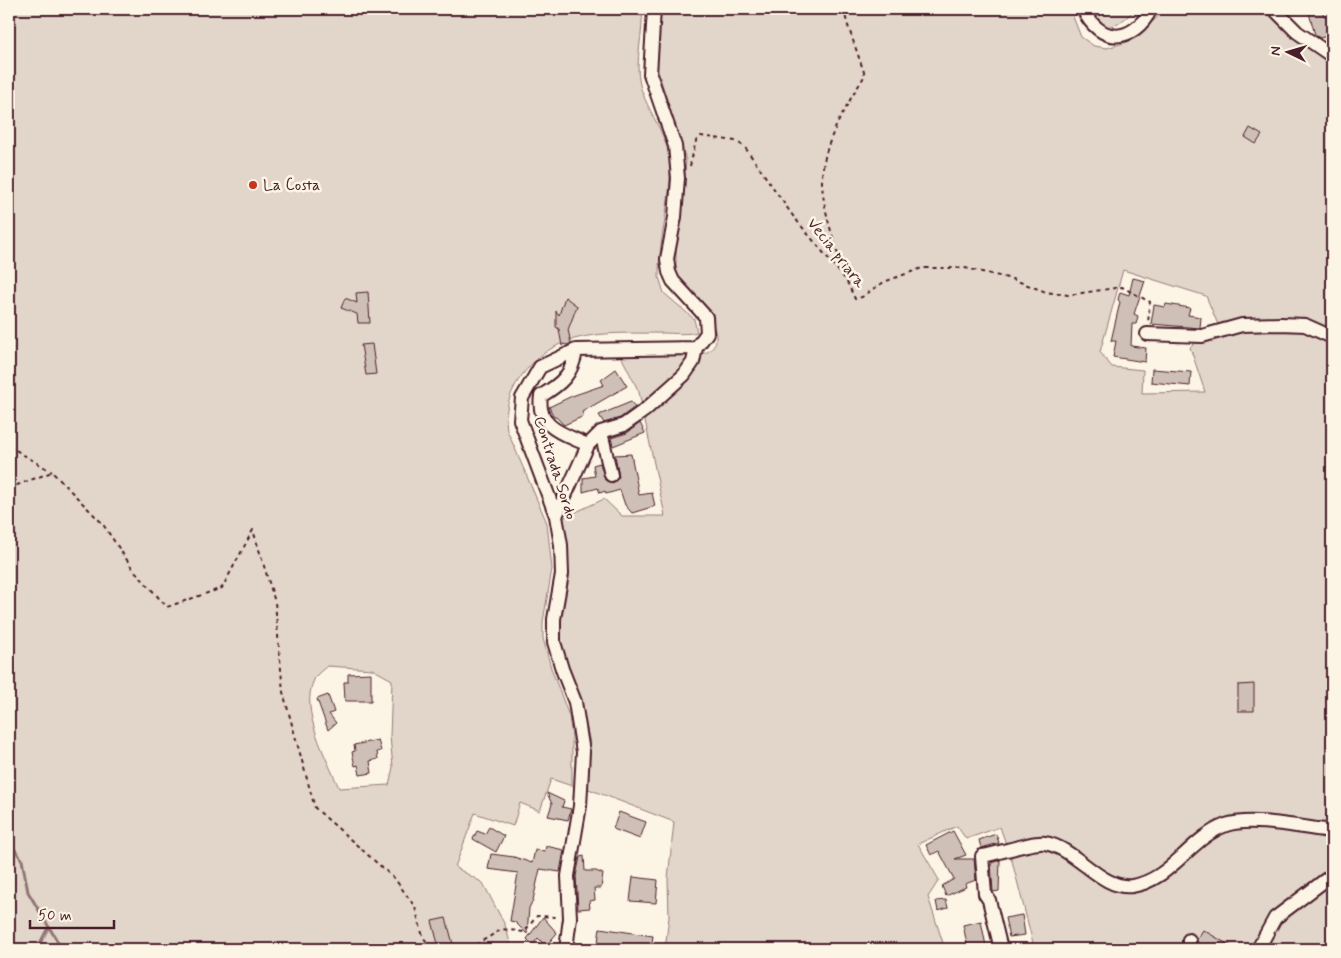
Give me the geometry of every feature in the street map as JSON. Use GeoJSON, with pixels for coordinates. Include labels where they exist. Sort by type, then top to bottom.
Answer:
{"type":"FeatureCollection","features":[{"type":"Feature","properties":{"kind":"street"},"geometry":{"type":"LineString","coordinates":[[556,516],[588,445],[601,432],[624,425],[684,375],[693,362],[696,348],[707,332],[706,317],[673,281],[668,272],[667,259],[675,217],[678,178],[676,146],[650,74],[654,9]]}},
{"type":"Feature","properties":{"kind":"street"},"geometry":{"type":"LineString","coordinates":[[1083,9],[1088,19],[1098,29],[1114,37],[1130,34],[1151,9]]}},
{"type":"Feature","properties":{"kind":"street"},"geometry":{"type":"LineString","coordinates":[[1274,9],[1298,32],[1332,56]]}},
{"type":"Feature","properties":{"kind":"street"},"geometry":{"type":"LineString","coordinates":[[1147,334],[1202,336],[1242,325],[1282,324],[1305,325],[1332,337]]}},
{"type":"Feature","properties":{"kind":"street","name":"Contrada Sordo"},"geometry":{"type":"LineString","coordinates":[[566,949],[570,918],[568,876],[580,806],[583,752],[575,702],[554,642],[554,618],[562,574],[561,546],[556,516],[520,420],[522,398],[540,368],[576,350],[696,348]]}},
{"type":"Feature","properties":{"kind":"street"},"geometry":{"type":"LineString","coordinates":[[576,350],[574,366],[558,386],[541,396],[539,409],[546,422],[558,432],[588,445]]}},
{"type":"Feature","properties":{"kind":"street"},"geometry":{"type":"LineString","coordinates":[[601,432],[611,475]]}},
{"type":"Feature","properties":{"kind":"street"},"geometry":{"type":"LineString","coordinates":[[1001,949],[989,900],[985,894],[982,856],[1043,842],[1056,846],[1080,860],[1114,885],[1131,886],[1156,879],[1208,834],[1228,824],[1270,822],[1332,831]]}},
{"type":"Feature","properties":{"kind":"street"},"geometry":{"type":"LineString","coordinates":[[1258,949],[1276,918],[1332,875]]}},
{"type":"Feature","properties":{"kind":"path"},"geometry":{"type":"LineString","coordinates":[[844,9],[865,75],[842,112],[830,145],[822,177],[830,227],[846,280]]}},
{"type":"Feature","properties":{"kind":"path","name":"Vecia priara"},"geometry":{"type":"LineString","coordinates":[[689,169],[696,141],[701,136],[735,141],[744,146],[793,216],[846,280],[855,299],[862,298],[884,282],[922,268],[965,268],[1012,279],[1046,292],[1068,295],[1122,287],[1150,302],[1147,334]]}},
{"type":"Feature","properties":{"kind":"path"},"geometry":{"type":"LineString","coordinates":[[9,446],[52,472],[102,524],[133,569],[167,607],[222,588],[253,530],[275,602],[283,692],[315,808],[395,879],[415,907],[423,937],[432,949]]}},
{"type":"Feature","properties":{"kind":"path"},"geometry":{"type":"LineString","coordinates":[[9,488],[52,472]]}},
{"type":"Feature","properties":{"kind":"path"},"geometry":{"type":"LineString","coordinates":[[469,949],[502,929],[524,932],[537,916],[570,918]]}},
{"type":"Feature","properties":{"kind":"shaded area"},"geometry":{"type":"Polygon","coordinates":[[[9,9],[642,9],[638,76],[643,95],[665,143],[670,163],[669,192],[659,263],[659,277],[664,293],[694,319],[697,332],[685,334],[605,334],[569,341],[553,348],[537,359],[518,380],[511,393],[506,414],[507,430],[547,523],[552,569],[543,622],[543,638],[551,668],[569,716],[572,737],[572,786],[551,779],[540,811],[520,803],[513,826],[475,813],[455,867],[483,883],[505,925],[512,949],[9,949],[9,9]],[[327,666],[315,678],[310,692],[312,720],[316,734],[339,788],[389,785],[393,767],[390,737],[392,680],[372,669],[327,666]]]}},
{"type":"Feature","properties":{"kind":"shaded area"},"geometry":{"type":"Polygon","coordinates":[[[658,9],[1070,9],[1081,37],[1094,46],[1107,48],[1130,41],[1167,9],[1264,9],[1305,43],[1332,61],[1332,949],[1020,949],[1033,943],[1012,861],[1000,827],[966,839],[957,826],[918,844],[939,880],[928,897],[945,949],[665,949],[669,917],[668,878],[674,822],[586,788],[590,743],[580,699],[560,653],[560,614],[568,563],[563,518],[604,499],[622,516],[665,516],[639,392],[620,354],[705,353],[714,346],[716,337],[713,326],[699,303],[676,278],[676,246],[686,160],[656,65],[658,9]],[[1123,270],[1100,352],[1112,367],[1143,370],[1142,393],[1205,392],[1190,347],[1219,327],[1206,296],[1123,270]]]}},
{"type":"Feature","properties":{"kind":"shaded area"},"geometry":{"type":"Polygon","coordinates":[[[1092,9],[1137,9],[1118,24],[1106,27],[1095,19],[1092,9]]]}},
{"type":"Feature","properties":{"kind":"building"},"geometry":{"type":"Polygon","coordinates":[[[1308,9],[1322,9],[1324,16],[1332,15],[1332,35],[1320,38],[1315,35],[1308,9]]]}},
{"type":"Feature","properties":{"kind":"building"},"geometry":{"type":"Polygon","coordinates":[[[1250,128],[1262,135],[1256,144],[1245,137],[1250,128]]]}},
{"type":"Feature","properties":{"kind":"building"},"geometry":{"type":"Polygon","coordinates":[[[1133,278],[1145,281],[1134,314],[1138,316],[1136,324],[1132,324],[1131,346],[1146,348],[1145,362],[1113,357],[1116,341],[1111,341],[1120,302],[1118,300],[1120,292],[1129,295],[1133,278]]]}},
{"type":"Feature","properties":{"kind":"building"},"geometry":{"type":"Polygon","coordinates":[[[368,292],[370,323],[358,323],[357,314],[341,308],[345,298],[357,303],[356,293],[368,292]]]}},
{"type":"Feature","properties":{"kind":"building"},"geometry":{"type":"Polygon","coordinates":[[[565,297],[577,306],[568,330],[571,343],[563,344],[562,346],[559,329],[556,327],[556,311],[559,315],[565,297]]]}},
{"type":"Feature","properties":{"kind":"building"},"geometry":{"type":"Polygon","coordinates":[[[1166,304],[1190,308],[1188,315],[1201,317],[1200,328],[1151,324],[1154,305],[1165,307],[1166,304]]]}},
{"type":"Feature","properties":{"kind":"building"},"geometry":{"type":"Polygon","coordinates":[[[372,344],[376,374],[366,375],[361,345],[372,344]]]}},
{"type":"Feature","properties":{"kind":"building"},"geometry":{"type":"Polygon","coordinates":[[[616,369],[627,386],[582,412],[584,416],[564,425],[554,417],[549,407],[572,396],[604,385],[601,380],[616,369]]]}},
{"type":"Feature","properties":{"kind":"building"},"geometry":{"type":"Polygon","coordinates":[[[1152,369],[1191,372],[1190,386],[1151,382],[1152,369]]]}},
{"type":"Feature","properties":{"kind":"building"},"geometry":{"type":"Polygon","coordinates":[[[631,402],[635,407],[620,418],[604,423],[599,415],[631,402]]]}},
{"type":"Feature","properties":{"kind":"building"},"geometry":{"type":"Polygon","coordinates":[[[640,423],[645,433],[613,446],[611,438],[627,433],[640,423]]]}},
{"type":"Feature","properties":{"kind":"building"},"geometry":{"type":"Polygon","coordinates":[[[631,454],[639,495],[652,493],[655,506],[632,513],[625,505],[620,490],[606,494],[605,491],[600,493],[598,488],[583,492],[583,478],[595,476],[593,465],[600,463],[605,480],[613,483],[619,477],[615,455],[631,454]]]}},
{"type":"Feature","properties":{"kind":"building"},"geometry":{"type":"Polygon","coordinates":[[[371,673],[371,701],[345,701],[344,682],[348,682],[348,674],[371,673]]]}},
{"type":"Feature","properties":{"kind":"building"},"geometry":{"type":"Polygon","coordinates":[[[1254,684],[1254,711],[1238,711],[1238,685],[1254,684]]]}},
{"type":"Feature","properties":{"kind":"building"},"geometry":{"type":"Polygon","coordinates":[[[328,695],[334,712],[329,714],[336,723],[328,730],[317,699],[328,695]]]}},
{"type":"Feature","properties":{"kind":"building"},"geometry":{"type":"Polygon","coordinates":[[[378,740],[381,751],[377,752],[378,759],[370,761],[372,773],[360,775],[358,765],[355,766],[352,752],[355,751],[354,745],[378,740]]]}},
{"type":"Feature","properties":{"kind":"building"},"geometry":{"type":"Polygon","coordinates":[[[547,793],[564,801],[562,807],[571,809],[568,820],[548,816],[552,804],[547,793]]]}},
{"type":"Feature","properties":{"kind":"building"},"geometry":{"type":"Polygon","coordinates":[[[619,812],[646,822],[640,839],[613,829],[619,812]]]}},
{"type":"Feature","properties":{"kind":"building"},"geometry":{"type":"Polygon","coordinates":[[[489,827],[504,836],[496,852],[473,839],[477,831],[485,834],[489,827]]]}},
{"type":"Feature","properties":{"kind":"building"},"geometry":{"type":"Polygon","coordinates":[[[953,831],[966,855],[955,859],[974,859],[976,880],[965,884],[966,887],[946,896],[942,886],[954,879],[939,851],[931,855],[926,845],[953,831]]]}},
{"type":"Feature","properties":{"kind":"building"},"geometry":{"type":"Polygon","coordinates":[[[996,834],[999,843],[981,848],[979,840],[996,834]]]}},
{"type":"Feature","properties":{"kind":"building"},"geometry":{"type":"Polygon","coordinates":[[[546,846],[564,850],[560,872],[540,869],[533,900],[529,908],[527,934],[515,922],[510,921],[518,873],[488,869],[491,854],[514,857],[532,863],[535,850],[545,851],[546,846]]]}},
{"type":"Feature","properties":{"kind":"building"},"geometry":{"type":"Polygon","coordinates":[[[584,856],[585,871],[596,871],[603,874],[601,888],[594,888],[595,900],[589,901],[590,908],[578,909],[576,876],[580,857],[584,856]]]}},
{"type":"Feature","properties":{"kind":"building"},"geometry":{"type":"Polygon","coordinates":[[[1000,860],[999,891],[993,892],[991,863],[1000,860]]]}},
{"type":"Feature","properties":{"kind":"building"},"geometry":{"type":"Polygon","coordinates":[[[633,877],[658,880],[656,903],[630,901],[633,877]]]}},
{"type":"Feature","properties":{"kind":"building"},"geometry":{"type":"Polygon","coordinates":[[[946,900],[948,908],[938,911],[936,901],[946,900]]]}},
{"type":"Feature","properties":{"kind":"building"},"geometry":{"type":"Polygon","coordinates":[[[1022,915],[1025,935],[1009,937],[1005,918],[1022,915]]]}},
{"type":"Feature","properties":{"kind":"building"},"geometry":{"type":"Polygon","coordinates":[[[543,917],[557,933],[546,946],[538,938],[533,945],[527,939],[543,917]]]}},
{"type":"Feature","properties":{"kind":"building"},"geometry":{"type":"Polygon","coordinates":[[[446,918],[453,944],[439,948],[432,921],[446,918]]]}},
{"type":"Feature","properties":{"kind":"building"},"geometry":{"type":"Polygon","coordinates":[[[981,921],[986,946],[968,949],[963,925],[981,921]]]}},
{"type":"Feature","properties":{"kind":"building"},"geometry":{"type":"Polygon","coordinates":[[[600,928],[653,936],[651,949],[597,949],[600,928]]]}},
{"type":"Feature","properties":{"kind":"building"},"geometry":{"type":"Polygon","coordinates":[[[1203,930],[1236,949],[1197,949],[1199,945],[1197,940],[1203,930]]]}},
{"type":"Feature","properties":{"kind":"waterway"},"geometry":{"type":"LineString","coordinates":[[9,841],[22,860],[28,892],[62,949]]}},
{"type":"Feature","properties":{"kind":"waterway"},"geometry":{"type":"LineString","coordinates":[[37,949],[48,928]]}},
{"type":"Feature","properties":{"kind":"place","name":"La Costa"},"geometry":{"type":"Point","coordinates":[253,185]}}]}
